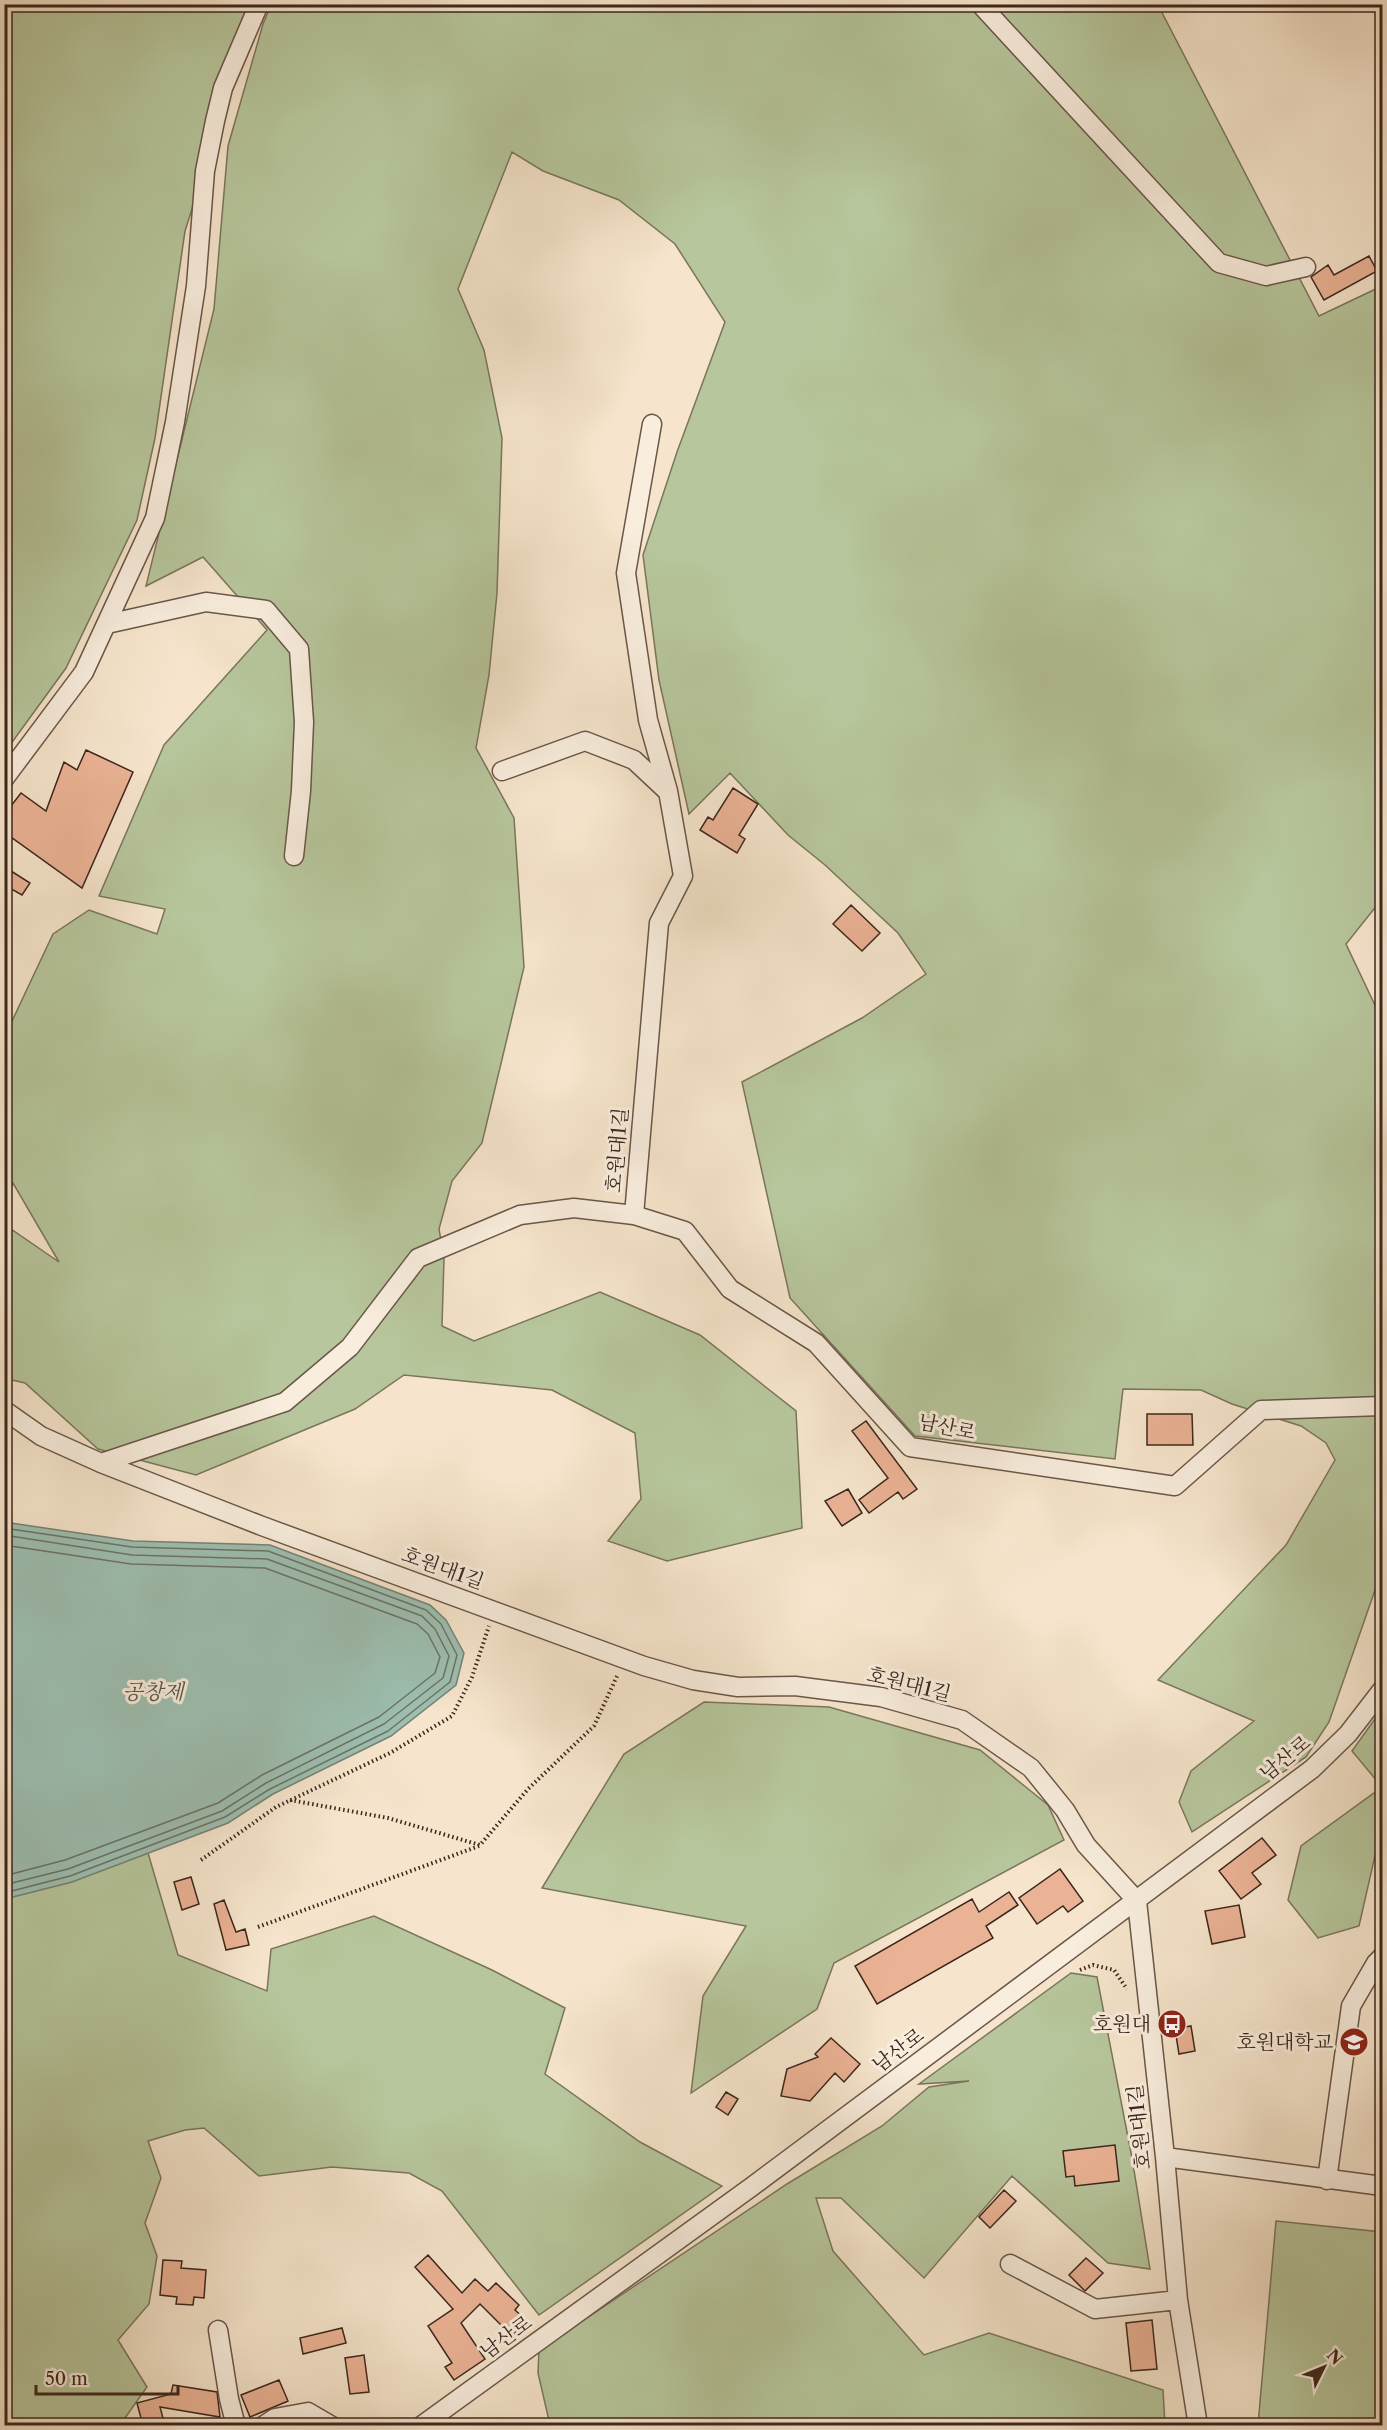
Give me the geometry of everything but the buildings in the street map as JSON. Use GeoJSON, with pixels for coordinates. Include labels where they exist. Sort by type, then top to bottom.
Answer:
{"type":"FeatureCollection","features":[{"type":"Feature","properties":{"kind":"street"},"geometry":{"type":"LineString","coordinates":[[4,778],[84,672],[155,518],[173,433],[196,286],[205,171],[213,131],[223,88],[259,4]]}},
{"type":"Feature","properties":{"kind":"street"},"geometry":{"type":"LineString","coordinates":[[980,4],[1219,263],[1266,276],[1306,267]]}},
{"type":"Feature","properties":{"kind":"street"},"geometry":{"type":"LineString","coordinates":[[652,424],[626,573],[648,720],[668,791]]}},
{"type":"Feature","properties":{"kind":"street"},"geometry":{"type":"LineString","coordinates":[[107,624],[206,602],[266,610],[299,649],[304,722],[301,791],[294,856]]}},
{"type":"Feature","properties":{"kind":"street"},"geometry":{"type":"LineString","coordinates":[[502,771],[585,741],[634,760],[668,791]]}},
{"type":"Feature","properties":{"kind":"street","name":"호원대1길"},"geometry":{"type":"LineString","coordinates":[[101,1463],[285,1402],[350,1347],[418,1258],[520,1215],[574,1208],[634,1215],[659,922],[683,876],[668,791]]}},
{"type":"Feature","properties":{"kind":"street","name":"남산로"},"geometry":{"type":"LineString","coordinates":[[634,1215],[685,1231],[730,1289],[816,1343],[910,1446],[1175,1486],[1261,1410],[1383,1406]]}},
{"type":"Feature","properties":{"kind":"street","name":"호원대1길"},"geometry":{"type":"LineString","coordinates":[[4,1410],[40,1436],[101,1463],[262,1526],[625,1659],[693,1680],[738,1687],[795,1686],[881,1697],[962,1720],[1031,1768],[1065,1810],[1086,1845],[1137,1901],[1178,2300],[1198,2426]]}},
{"type":"Feature","properties":{"kind":"street","name":"남산로"},"geometry":{"type":"LineString","coordinates":[[421,2426],[741,2195],[1312,1768],[1348,1734],[1383,1690]]}},
{"type":"Feature","properties":{"kind":"street"},"geometry":{"type":"LineString","coordinates":[[1327,2180],[1351,2006],[1376,1963],[1383,1957]]}},
{"type":"Feature","properties":{"kind":"street"},"geometry":{"type":"LineString","coordinates":[[1165,2157],[1383,2187]]}},
{"type":"Feature","properties":{"kind":"street"},"geometry":{"type":"LineString","coordinates":[[1010,2264],[1095,2310],[1178,2300]]}},
{"type":"Feature","properties":{"kind":"street"},"geometry":{"type":"LineString","coordinates":[[218,2330],[236,2426]]}},
{"type":"Feature","properties":{"kind":"street"},"geometry":{"type":"LineString","coordinates":[[263,2426],[275,2418],[308,2412],[332,2426]]}},
{"type":"Feature","properties":{"kind":"path"},"geometry":{"type":"LineString","coordinates":[[201,1860],[276,1806],[390,1753],[452,1716],[472,1677],[494,1611]]}},
{"type":"Feature","properties":{"kind":"path"},"geometry":{"type":"LineString","coordinates":[[258,1927],[480,1845],[528,1789],[594,1726],[625,1659]]}},
{"type":"Feature","properties":{"kind":"path"},"geometry":{"type":"LineString","coordinates":[[290,1800],[388,1818],[480,1845]]}},
{"type":"Feature","properties":{"kind":"path"},"geometry":{"type":"LineString","coordinates":[[1080,1970],[1093,1965],[1114,1970],[1128,1990]]}},
{"type":"Feature","properties":{"kind":"shaded area"},"geometry":{"type":"Polygon","coordinates":[[[4,5],[257,5],[185,231],[155,438],[137,520],[66,668],[5,752],[4,5]]]}},
{"type":"Feature","properties":{"kind":"shaded area"},"geometry":{"type":"Polygon","coordinates":[[[271,5],[1158,5],[1319,316],[1382,286],[1382,899],[1346,944],[1382,1020],[1382,1570],[1329,1722],[1306,1757],[1192,1832],[1179,1802],[1191,1771],[1254,1721],[1158,1680],[1286,1545],[1335,1460],[1326,1443],[1301,1426],[1232,1404],[1201,1390],[1123,1389],[1115,1459],[915,1436],[790,1298],[742,1082],[862,1018],[926,974],[898,933],[825,865],[788,835],[730,773],[689,814],[659,680],[643,555],[677,452],[725,322],[675,244],[619,200],[543,171],[512,152],[458,289],[484,350],[502,438],[497,593],[489,675],[476,748],[514,818],[524,967],[482,1143],[452,1181],[439,1229],[444,1258],[442,1326],[474,1341],[600,1292],[700,1335],[796,1411],[802,1528],[667,1561],[608,1541],[641,1499],[635,1433],[552,1390],[404,1375],[355,1409],[196,1475],[98,1449],[25,1383],[12,1380],[5,1375],[5,1225],[59,1262],[13,1183],[5,1206],[5,1036],[53,934],[89,910],[157,934],[165,909],[99,896],[164,745],[267,630],[203,557],[146,586],[214,309],[228,146],[263,24],[271,5]]]}},
{"type":"Feature","properties":{"kind":"shaded area"},"geometry":{"type":"Polygon","coordinates":[[[704,1702],[829,1707],[980,1750],[1048,1805],[1064,1840],[834,1963],[817,2009],[691,2093],[703,1996],[746,1926],[542,1888],[624,1754],[704,1702]]]}},
{"type":"Feature","properties":{"kind":"shaded area"},"geometry":{"type":"Polygon","coordinates":[[[1382,1709],[1382,1787],[1352,1751],[1382,1709]]]}},
{"type":"Feature","properties":{"kind":"shaded area"},"geometry":{"type":"Polygon","coordinates":[[[1382,1787],[1382,1825],[1359,1926],[1318,1938],[1288,1900],[1301,1846],[1382,1787]]]}},
{"type":"Feature","properties":{"kind":"shaded area"},"geometry":{"type":"Polygon","coordinates":[[[148,1853],[178,1955],[267,1991],[271,1949],[374,1916],[492,1970],[565,2008],[545,2074],[640,2142],[722,2186],[539,2315],[442,2191],[409,2173],[332,2167],[259,2176],[204,2128],[185,2130],[148,2141],[161,2178],[145,2223],[157,2256],[149,2304],[118,2340],[147,2387],[120,2425],[5,2425],[4,1898],[148,1853]]]}},
{"type":"Feature","properties":{"kind":"shaded area"},"geometry":{"type":"Polygon","coordinates":[[[1071,1973],[1097,1977],[1132,2158],[1150,2269],[1108,2263],[1012,2176],[924,2278],[841,2198],[816,2198],[833,2251],[924,2355],[989,2333],[1163,2390],[1165,2425],[550,2425],[538,2373],[539,2350],[787,2184],[882,2126],[929,2087],[969,2081],[919,2084],[1071,1973]]]}},
{"type":"Feature","properties":{"kind":"shaded area"},"geometry":{"type":"Polygon","coordinates":[[[1276,2221],[1382,2232],[1382,2425],[1258,2425],[1276,2221]]]}},
{"type":"Feature","properties":{"kind":"water","name":"공창제"},"geometry":{"type":"Polygon","coordinates":[[[4,1522],[133,1541],[270,1545],[430,1605],[446,1620],[464,1653],[456,1685],[391,1736],[273,1794],[228,1823],[72,1882],[5,1899],[4,1522]]]}},
{"type":"Feature","properties":{"kind":"place","name":"호원대"},"geometry":{"type":"Point","coordinates":[1172,2024]}},
{"type":"Feature","properties":{"kind":"place","name":"호원대학교"},"geometry":{"type":"Point","coordinates":[1354,2042]}}]}
